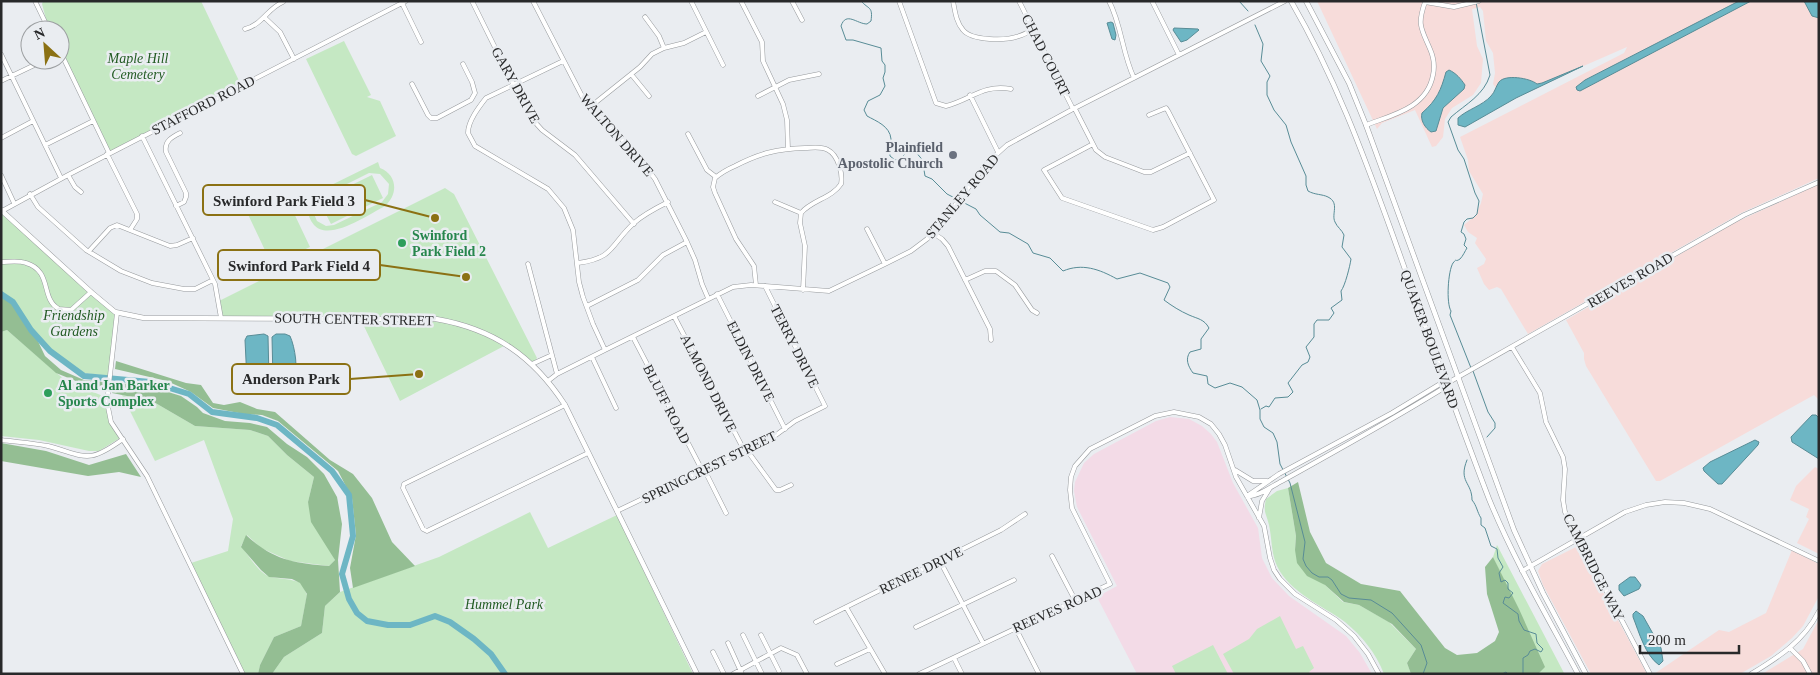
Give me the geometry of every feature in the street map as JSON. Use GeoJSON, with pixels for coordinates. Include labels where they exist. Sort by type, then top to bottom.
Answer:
{"type":"FeatureCollection","features":[{"type":"Feature","properties":{"kind":"main road","name":"QUAKER BOULEVARD"},"geometry":{"type":"LineString","coordinates":[[1291,1],[1327,67],[1351,122],[1445,385],[1490,500],[1522,571],[1578,674]]}},
{"type":"Feature","properties":{"kind":"main road","name":"QUAKER BOULEVARD"},"geometry":{"type":"LineString","coordinates":[[1306,1],[1348,83],[1366,125],[1504,506],[1530,566],[1586,674]]}},
{"type":"Feature","properties":{"kind":"main road","name":"SOUTH CENTER STREET"},"geometry":{"type":"LineString","coordinates":[[1,210],[91,292],[117,313],[144,318],[436,319],[467,326],[495,337],[532,364],[548,381],[565,405],[697,674]]}},
{"type":"Feature","properties":{"kind":"street"},"geometry":{"type":"LineString","coordinates":[[36,1],[45,20]]}},
{"type":"Feature","properties":{"kind":"street","name":"GARY DRIVE"},"geometry":{"type":"LineString","coordinates":[[472,1],[529,114],[537,125],[575,154],[634,224]]}},
{"type":"Feature","properties":{"kind":"street","name":"WALTON DRIVE"},"geometry":{"type":"LineString","coordinates":[[533,1],[580,95],[636,154],[655,179],[688,242],[708,298]]}},
{"type":"Feature","properties":{"kind":"street"},"geometry":{"type":"LineString","coordinates":[[691,1],[722,65]]}},
{"type":"Feature","properties":{"kind":"street"},"geometry":{"type":"LineString","coordinates":[[741,1],[762,42],[763,61],[785,109],[788,148]]}},
{"type":"Feature","properties":{"kind":"street"},"geometry":{"type":"LineString","coordinates":[[792,1],[802,20]]}},
{"type":"Feature","properties":{"kind":"street"},"geometry":{"type":"LineString","coordinates":[[899,1],[934,101],[938,105],[946,106],[989,88],[1011,89]]}},
{"type":"Feature","properties":{"kind":"street"},"geometry":{"type":"LineString","coordinates":[[953,1],[958,23],[966,34],[973,37],[981,39],[1011,38],[1033,29]]}},
{"type":"Feature","properties":{"kind":"street","name":"CHAD COURT"},"geometry":{"type":"LineString","coordinates":[[1019,1],[1093,144]]}},
{"type":"Feature","properties":{"kind":"street"},"geometry":{"type":"LineString","coordinates":[[1109,1],[1117,18],[1125,58],[1134,78]]}},
{"type":"Feature","properties":{"kind":"street"},"geometry":{"type":"LineString","coordinates":[[1152,1],[1179,55]]}},
{"type":"Feature","properties":{"kind":"street","name":"STANLEY ROAD"},"geometry":{"type":"LineString","coordinates":[[548,381],[557,374],[716,294],[739,286],[756,285],[829,291],[886,264],[921,244],[933,233],[987,163],[1007,145],[1285,1]]}},
{"type":"Feature","properties":{"kind":"street"},"geometry":{"type":"LineString","coordinates":[[1366,125],[1413,106],[1422,99],[1430,85],[1434,74],[1434,62],[1419,24],[1424,2],[1454,7],[1479,1]]}},
{"type":"Feature","properties":{"kind":"street"},"geometry":{"type":"LineString","coordinates":[[246,29],[255,26],[274,6],[283,2]]}},
{"type":"Feature","properties":{"kind":"street"},"geometry":{"type":"LineString","coordinates":[[404,2],[421,42]]}},
{"type":"Feature","properties":{"kind":"street","name":"STAFFORD ROAD"},"geometry":{"type":"LineString","coordinates":[[1,210],[404,2]]}},
{"type":"Feature","properties":{"kind":"street"},"geometry":{"type":"LineString","coordinates":[[264,17],[280,32],[294,59]]}},
{"type":"Feature","properties":{"kind":"street"},"geometry":{"type":"LineString","coordinates":[[645,17],[659,36],[664,48]]}},
{"type":"Feature","properties":{"kind":"street"},"geometry":{"type":"LineString","coordinates":[[590,107],[632,74],[652,54],[664,48],[684,43],[706,32]]}},
{"type":"Feature","properties":{"kind":"street"},"geometry":{"type":"LineString","coordinates":[[1,54],[61,178]]}},
{"type":"Feature","properties":{"kind":"street"},"geometry":{"type":"LineString","coordinates":[[563,61],[486,98],[479,107],[468,129],[469,137],[473,144],[531,178],[554,195],[570,220],[574,233],[579,282],[586,306],[605,350]]}},
{"type":"Feature","properties":{"kind":"street"},"geometry":{"type":"LineString","coordinates":[[412,84],[431,118],[437,118],[471,100],[475,93],[463,64]]}},
{"type":"Feature","properties":{"kind":"street"},"geometry":{"type":"LineString","coordinates":[[1,81],[24,70]]}},
{"type":"Feature","properties":{"kind":"street"},"geometry":{"type":"LineString","coordinates":[[69,70],[136,214],[137,219],[130,230]]}},
{"type":"Feature","properties":{"kind":"street"},"geometry":{"type":"LineString","coordinates":[[632,74],[648,96]]}},
{"type":"Feature","properties":{"kind":"street"},"geometry":{"type":"LineString","coordinates":[[758,96],[775,86],[795,78],[819,74]]}},
{"type":"Feature","properties":{"kind":"street"},"geometry":{"type":"LineString","coordinates":[[970,96],[998,152]]}},
{"type":"Feature","properties":{"kind":"street"},"geometry":{"type":"LineString","coordinates":[[471,100],[479,107]]}},
{"type":"Feature","properties":{"kind":"street"},"geometry":{"type":"LineString","coordinates":[[1150,115],[1166,108],[1190,153],[1214,200],[1163,227],[1149,229],[1062,198],[1044,170],[1093,144],[1102,156],[1148,172],[1156,171],[1190,153]]}},
{"type":"Feature","properties":{"kind":"street"},"geometry":{"type":"LineString","coordinates":[[1,138],[34,121]]}},
{"type":"Feature","properties":{"kind":"street"},"geometry":{"type":"LineString","coordinates":[[45,146],[93,121]]}},
{"type":"Feature","properties":{"kind":"street"},"geometry":{"type":"LineString","coordinates":[[176,206],[184,202],[186,197],[165,147],[167,141],[180,133]]}},
{"type":"Feature","properties":{"kind":"street"},"geometry":{"type":"LineString","coordinates":[[688,134],[707,170],[716,177]]}},
{"type":"Feature","properties":{"kind":"street"},"geometry":{"type":"LineString","coordinates":[[142,136],[213,280],[220,318]]}},
{"type":"Feature","properties":{"kind":"street"},"geometry":{"type":"LineString","coordinates":[[756,285],[754,266],[736,239],[715,193],[713,186],[716,177],[754,156],[769,151],[788,148],[828,149],[832,153],[842,174],[840,187],[807,206],[801,213],[800,223],[805,246],[802,290]]}},
{"type":"Feature","properties":{"kind":"street"},"geometry":{"type":"LineString","coordinates":[[1,175],[14,203]]}},
{"type":"Feature","properties":{"kind":"street"},"geometry":{"type":"LineString","coordinates":[[68,175],[75,187],[81,192]]}},
{"type":"Feature","properties":{"kind":"street","name":"REEVES ROAD"},"geometry":{"type":"LineString","coordinates":[[1247,496],[1252,497],[1392,420],[1445,385],[1744,215],[1819,182]]}},
{"type":"Feature","properties":{"kind":"street"},"geometry":{"type":"LineString","coordinates":[[30,194],[38,207],[89,252],[121,271],[162,285],[192,289],[213,280]]}},
{"type":"Feature","properties":{"kind":"street"},"geometry":{"type":"LineString","coordinates":[[578,263],[595,261],[606,255],[634,224],[668,202]]}},
{"type":"Feature","properties":{"kind":"street"},"geometry":{"type":"LineString","coordinates":[[776,202],[801,213]]}},
{"type":"Feature","properties":{"kind":"street"},"geometry":{"type":"LineString","coordinates":[[89,252],[112,227],[120,225],[151,240],[170,246],[177,246],[192,238]]}},
{"type":"Feature","properties":{"kind":"street"},"geometry":{"type":"LineString","coordinates":[[867,229],[886,264]]}},
{"type":"Feature","properties":{"kind":"street"},"geometry":{"type":"LineString","coordinates":[[933,233],[945,242],[990,329],[991,340]]}},
{"type":"Feature","properties":{"kind":"street"},"geometry":{"type":"LineString","coordinates":[[586,306],[638,280],[663,255],[688,242]]}},
{"type":"Feature","properties":{"kind":"street"},"geometry":{"type":"LineString","coordinates":[[1,262],[22,262],[37,269],[46,282],[50,300],[59,309],[71,310],[91,292]]}},
{"type":"Feature","properties":{"kind":"street"},"geometry":{"type":"LineString","coordinates":[[528,264],[557,374]]}},
{"type":"Feature","properties":{"kind":"street"},"geometry":{"type":"LineString","coordinates":[[965,280],[985,271],[996,271],[1015,285],[1036,313]]}},
{"type":"Feature","properties":{"kind":"street","name":"TERRY DRIVE"},"geometry":{"type":"LineString","coordinates":[[766,286],[825,406]]}},
{"type":"Feature","properties":{"kind":"street","name":"ELDIN DRIVE"},"geometry":{"type":"LineString","coordinates":[[716,294],[785,429]]}},
{"type":"Feature","properties":{"kind":"street"},"geometry":{"type":"LineString","coordinates":[[117,313],[107,402],[112,422],[147,476],[243,674]]}},
{"type":"Feature","properties":{"kind":"street","name":"ALMOND DRIVE"},"geometry":{"type":"LineString","coordinates":[[674,316],[745,449],[776,490],[791,485]]}},
{"type":"Feature","properties":{"kind":"street","name":"BLUFF ROAD"},"geometry":{"type":"LineString","coordinates":[[633,337],[726,513]]}},
{"type":"Feature","properties":{"kind":"street","name":"CAMBRIDGE WAY"},"geometry":{"type":"LineString","coordinates":[[1512,347],[1540,393],[1546,422],[1563,457],[1565,469],[1563,504],[1567,516],[1650,674]]}},
{"type":"Feature","properties":{"kind":"street"},"geometry":{"type":"LineString","coordinates":[[532,364],[552,355]]}},
{"type":"Feature","properties":{"kind":"street"},"geometry":{"type":"LineString","coordinates":[[592,357],[616,408]]}},
{"type":"Feature","properties":{"kind":"street","name":"REEVES ROAD"},"geometry":{"type":"LineString","coordinates":[[1247,496],[1286,470],[1392,413],[1440,384],[1445,385]]}},
{"type":"Feature","properties":{"kind":"street"},"geometry":{"type":"LineString","coordinates":[[565,405],[404,484],[403,488],[413,509],[423,529],[427,531],[588,453]]}},
{"type":"Feature","properties":{"kind":"street","name":"SPRINGCREST STREET"},"geometry":{"type":"LineString","coordinates":[[618,511],[776,435],[796,420],[825,406]]}},
{"type":"Feature","properties":{"kind":"street","name":"REEVES ROAD"},"geometry":{"type":"LineString","coordinates":[[919,674],[1110,584],[1076,516],[1071,501],[1071,478],[1076,466],[1090,450],[1156,416],[1174,412],[1199,417],[1211,424],[1219,434],[1247,496]]}},
{"type":"Feature","properties":{"kind":"street"},"geometry":{"type":"LineString","coordinates":[[1,440],[47,446],[85,457],[96,455],[123,439]]}},
{"type":"Feature","properties":{"kind":"street"},"geometry":{"type":"LineString","coordinates":[[1234,469],[1253,481],[1262,482],[1271,479]]}},
{"type":"Feature","properties":{"kind":"street"},"geometry":{"type":"LineString","coordinates":[[1259,518],[1263,496],[1270,487]]}},
{"type":"Feature","properties":{"kind":"street"},"geometry":{"type":"LineString","coordinates":[[1247,496],[1264,526],[1267,548],[1274,570],[1280,580],[1295,594],[1336,620],[1354,636],[1368,654],[1379,674]]}},
{"type":"Feature","properties":{"kind":"street"},"geometry":{"type":"LineString","coordinates":[[1522,571],[1632,509],[1658,503],[1678,502],[1710,509],[1819,561]]}},
{"type":"Feature","properties":{"kind":"street","name":"RENEE DRIVE"},"geometry":{"type":"LineString","coordinates":[[816,622],[1001,530],[1024,514]]}},
{"type":"Feature","properties":{"kind":"street"},"geometry":{"type":"LineString","coordinates":[[1052,556],[1075,600]]}},
{"type":"Feature","properties":{"kind":"street"},"geometry":{"type":"LineString","coordinates":[[940,561],[983,643]]}},
{"type":"Feature","properties":{"kind":"street"},"geometry":{"type":"LineString","coordinates":[[916,627],[1014,580]]}},
{"type":"Feature","properties":{"kind":"street"},"geometry":{"type":"LineString","coordinates":[[846,607],[884,674]]}},
{"type":"Feature","properties":{"kind":"street"},"geometry":{"type":"LineString","coordinates":[[1751,674],[1790,648],[1805,633],[1819,610]]}},
{"type":"Feature","properties":{"kind":"street"},"geometry":{"type":"LineString","coordinates":[[1015,628],[1039,674]]}},
{"type":"Feature","properties":{"kind":"street"},"geometry":{"type":"LineString","coordinates":[[743,635],[762,674]]}},
{"type":"Feature","properties":{"kind":"street"},"geometry":{"type":"LineString","coordinates":[[761,635],[779,671]]}},
{"type":"Feature","properties":{"kind":"street"},"geometry":{"type":"LineString","coordinates":[[728,643],[741,672]]}},
{"type":"Feature","properties":{"kind":"street"},"geometry":{"type":"LineString","coordinates":[[733,674],[741,672],[755,661],[781,648],[797,655],[807,674]]}},
{"type":"Feature","properties":{"kind":"street"},"geometry":{"type":"LineString","coordinates":[[837,664],[870,648]]}},
{"type":"Feature","properties":{"kind":"street"},"geometry":{"type":"LineString","coordinates":[[1790,648],[1803,661],[1810,674]]}},
{"type":"Feature","properties":{"kind":"street"},"geometry":{"type":"LineString","coordinates":[[713,652],[724,674]]}},
{"type":"Feature","properties":{"kind":"street"},"geometry":{"type":"LineString","coordinates":[[954,658],[962,674]]}},
{"type":"Feature","properties":{"kind":"shaded area"},"geometry":{"type":"Polygon","coordinates":[[[1317,1],[1819,1],[1819,178],[1741,213],[1528,334],[1501,289],[1497,287],[1489,290],[1484,284],[1477,268],[1484,264],[1486,259],[1475,243],[1477,238],[1468,232],[1464,225],[1476,215],[1483,194],[1469,171],[1468,160],[1460,137],[1624,53],[1627,47],[1540,85],[1490,98],[1496,88],[1493,84],[1495,73],[1493,53],[1486,41],[1483,11],[1480,7],[1472,9],[1477,46],[1483,59],[1481,83],[1473,95],[1452,108],[1445,119],[1443,137],[1436,146],[1432,147],[1415,110],[1382,123],[1377,129],[1317,1]]]}},
{"type":"Feature","properties":{"kind":"shaded area"},"geometry":{"type":"Polygon","coordinates":[[[1819,184],[1819,400],[1814,395],[1660,481],[1656,481],[1586,366],[1584,353],[1566,320],[1734,223],[1819,184]]]}},
{"type":"Feature","properties":{"kind":"shaded area"},"geometry":{"type":"Polygon","coordinates":[[[1170,417],[1189,419],[1202,426],[1211,434],[1217,442],[1233,483],[1258,528],[1262,558],[1272,578],[1289,596],[1346,636],[1360,653],[1372,674],[1137,674],[1097,597],[1117,586],[1077,507],[1074,491],[1075,482],[1084,463],[1094,454],[1156,421],[1170,417]]]}},
{"type":"Feature","properties":{"kind":"shaded area"},"geometry":{"type":"Polygon","coordinates":[[[1815,467],[1819,469],[1819,554],[1797,543],[1809,519],[1806,517],[1809,509],[1790,500],[1796,486],[1815,467]]]}},
{"type":"Feature","properties":{"kind":"shaded area"},"geometry":{"type":"Polygon","coordinates":[[[1578,546],[1647,674],[1591,674],[1543,585],[1538,571],[1542,564],[1578,546]]]}},
{"type":"Feature","properties":{"kind":"shaded area"},"geometry":{"type":"Polygon","coordinates":[[[1792,550],[1819,564],[1819,596],[1803,626],[1792,638],[1771,656],[1740,674],[1654,674],[1719,630],[1729,632],[1766,613],[1792,550]]]}},
{"type":"Feature","properties":{"kind":"shaded area"},"geometry":{"type":"Polygon","coordinates":[[[1819,619],[1819,674],[1762,674],[1803,649],[1819,619]]]}},
{"type":"Feature","properties":{"kind":"green space","name":"Maple Hill Cemetery"},"geometry":{"type":"Polygon","coordinates":[[[43,1],[201,1],[241,85],[109,153],[68,70],[70,70],[70,20],[46,20],[43,1]]]}},
{"type":"Feature","properties":{"kind":"green space"},"geometry":{"type":"Polygon","coordinates":[[[344,41],[371,95],[367,97],[380,101],[396,136],[356,156],[352,154],[306,59],[344,41]]]}},
{"type":"Feature","properties":{"kind":"green space"},"geometry":{"type":"Polygon","coordinates":[[[378,162],[380,168],[386,171],[393,180],[394,191],[385,206],[339,229],[321,229],[314,225],[308,214],[309,203],[305,198],[378,162]],[[369,173],[319,198],[315,203],[314,214],[317,221],[326,226],[334,225],[382,202],[388,194],[389,184],[380,174],[369,173]]]}},
{"type":"Feature","properties":{"kind":"green space"},"geometry":{"type":"Polygon","coordinates":[[[372,175],[383,198],[331,224],[319,201],[372,175]]]}},
{"type":"Feature","properties":{"kind":"green space"},"geometry":{"type":"Polygon","coordinates":[[[282,188],[310,247],[272,265],[244,206],[282,188]]]}},
{"type":"Feature","properties":{"kind":"green space"},"geometry":{"type":"Polygon","coordinates":[[[445,188],[454,194],[537,358],[532,364],[509,346],[467,326],[504,346],[400,401],[361,320],[221,318],[219,301],[445,188]]]}},
{"type":"Feature","properties":{"kind":"green space","name":"Friendship Gardens"},"geometry":{"type":"Polygon","coordinates":[[[1,210],[117,313],[109,376],[83,373],[50,351],[31,330],[7,295],[1,291],[1,210]]]}},
{"type":"Feature","properties":{"kind":"green space"},"geometry":{"type":"Polygon","coordinates":[[[1,292],[8,296],[34,333],[45,356],[61,370],[84,380],[105,382],[105,387],[86,385],[56,373],[7,330],[1,332],[1,292]]]}},
{"type":"Feature","properties":{"kind":"green space","name":"Al and Jan Barker Sports Complex"},"geometry":{"type":"Polygon","coordinates":[[[7,330],[66,381],[103,396],[107,402],[111,422],[120,438],[99,451],[89,451],[39,440],[1,436],[1,332],[7,330]]]}},
{"type":"Feature","properties":{"kind":"green space"},"geometry":{"type":"Polygon","coordinates":[[[116,361],[186,383],[201,385],[213,403],[224,405],[240,402],[257,409],[275,412],[330,460],[353,474],[372,498],[392,542],[415,566],[353,588],[350,568],[356,535],[352,498],[338,471],[278,421],[262,415],[244,414],[213,408],[191,392],[167,381],[115,369],[116,361]]]}},
{"type":"Feature","properties":{"kind":"green space"},"geometry":{"type":"Polygon","coordinates":[[[112,382],[152,387],[181,396],[203,413],[225,421],[250,423],[267,427],[287,444],[307,457],[324,474],[337,497],[342,524],[338,560],[340,592],[325,606],[322,633],[284,657],[272,674],[258,674],[260,665],[274,637],[301,626],[307,594],[300,583],[292,579],[269,577],[241,547],[246,535],[265,550],[284,559],[329,566],[335,560],[311,522],[308,502],[314,477],[287,455],[268,436],[250,430],[195,426],[152,401],[112,393],[112,382]]]}},
{"type":"Feature","properties":{"kind":"green space"},"geometry":{"type":"Polygon","coordinates":[[[122,395],[152,401],[195,426],[250,430],[268,436],[287,455],[314,477],[308,502],[335,560],[329,566],[290,561],[261,548],[247,535],[241,546],[262,572],[271,577],[302,583],[307,595],[301,626],[274,637],[260,665],[258,674],[245,674],[191,563],[228,551],[233,519],[204,440],[155,461],[122,395]]]}},
{"type":"Feature","properties":{"kind":"green space"},"geometry":{"type":"Polygon","coordinates":[[[1,443],[46,451],[89,465],[126,454],[141,477],[119,472],[88,476],[1,461],[1,443]]]}},
{"type":"Feature","properties":{"kind":"green space"},"geometry":{"type":"Polygon","coordinates":[[[1298,482],[1310,532],[1326,563],[1361,584],[1400,591],[1445,648],[1457,655],[1477,653],[1495,641],[1499,632],[1487,594],[1485,567],[1493,557],[1545,667],[1538,674],[1411,674],[1407,663],[1416,649],[1392,624],[1359,605],[1344,602],[1325,585],[1307,576],[1297,563],[1295,550],[1296,536],[1288,488],[1298,482]]]}},
{"type":"Feature","properties":{"kind":"green space"},"geometry":{"type":"Polygon","coordinates":[[[1288,488],[1296,536],[1295,550],[1325,585],[1343,602],[1359,605],[1389,622],[1416,649],[1407,663],[1411,674],[1384,674],[1373,652],[1357,633],[1345,622],[1298,591],[1290,584],[1277,566],[1265,512],[1266,499],[1277,491],[1288,488]]]}},
{"type":"Feature","properties":{"kind":"green space","name":"Hummel Park"},"geometry":{"type":"Polygon","coordinates":[[[530,512],[548,548],[617,515],[693,674],[272,674],[284,657],[322,633],[325,606],[340,592],[439,557],[530,512]]]}},
{"type":"Feature","properties":{"kind":"green space"},"geometry":{"type":"Polygon","coordinates":[[[1497,545],[1564,674],[1538,674],[1544,667],[1493,557],[1497,545]]]}},
{"type":"Feature","properties":{"kind":"green space"},"geometry":{"type":"Polygon","coordinates":[[[1280,616],[1296,649],[1303,646],[1314,668],[1309,672],[1310,674],[1234,674],[1223,654],[1249,639],[1257,629],[1280,616]]]}},
{"type":"Feature","properties":{"kind":"green space"},"geometry":{"type":"Polygon","coordinates":[[[1213,645],[1228,674],[1176,674],[1172,666],[1213,645]]]}},
{"type":"Feature","properties":{"kind":"water"},"geometry":{"type":"Polygon","coordinates":[[[1739,1],[1751,1],[1580,91],[1577,90],[1576,87],[1585,80],[1739,1]]]}},
{"type":"Feature","properties":{"kind":"water"},"geometry":{"type":"Polygon","coordinates":[[[1804,1],[1819,1],[1819,18],[1812,16],[1804,1]]]}},
{"type":"Feature","properties":{"kind":"water"},"geometry":{"type":"Polygon","coordinates":[[[1107,23],[1113,23],[1116,35],[1115,40],[1112,39],[1107,23]]]}},
{"type":"Feature","properties":{"kind":"water"},"geometry":{"type":"Polygon","coordinates":[[[1174,28],[1199,30],[1187,40],[1181,42],[1173,30],[1174,28]]]}},
{"type":"Feature","properties":{"kind":"water"},"geometry":{"type":"Polygon","coordinates":[[[1583,66],[1516,98],[1465,127],[1458,125],[1458,118],[1487,99],[1499,82],[1506,78],[1529,80],[1537,84],[1583,66]]]}},
{"type":"Feature","properties":{"kind":"water"},"geometry":{"type":"Polygon","coordinates":[[[1449,70],[1462,81],[1465,85],[1464,89],[1443,108],[1436,131],[1431,132],[1424,124],[1422,113],[1435,99],[1446,72],[1449,70]]]}},
{"type":"Feature","properties":{"kind":"water"},"geometry":{"type":"Polygon","coordinates":[[[264,334],[268,336],[269,380],[264,384],[249,384],[247,381],[245,340],[247,336],[264,334]]]}},
{"type":"Feature","properties":{"kind":"water"},"geometry":{"type":"Polygon","coordinates":[[[276,334],[290,336],[292,341],[296,366],[293,382],[275,383],[273,380],[272,337],[276,334]]]}},
{"type":"Feature","properties":{"kind":"water"},"geometry":{"type":"Polygon","coordinates":[[[1812,415],[1816,415],[1819,418],[1819,459],[1792,442],[1791,437],[1812,415]]]}},
{"type":"Feature","properties":{"kind":"water"},"geometry":{"type":"Polygon","coordinates":[[[1755,440],[1759,442],[1758,445],[1722,484],[1718,484],[1704,471],[1703,468],[1710,462],[1755,440]]]}},
{"type":"Feature","properties":{"kind":"water"},"geometry":{"type":"Polygon","coordinates":[[[1630,577],[1635,577],[1641,585],[1639,589],[1624,596],[1619,590],[1619,585],[1630,577]]]}},
{"type":"Feature","properties":{"kind":"water"},"geometry":{"type":"Polygon","coordinates":[[[1636,611],[1643,616],[1661,648],[1663,661],[1659,665],[1654,661],[1643,643],[1633,617],[1636,611]]]}},
{"type":"Feature","properties":{"kind":"waterway"},"geometry":{"type":"LineString","coordinates":[[861,1],[871,10],[871,21],[867,24],[846,19],[841,26],[846,40],[853,40],[881,48],[882,61],[885,65],[883,78],[885,86],[880,95],[868,101],[864,110],[867,116],[882,124],[890,134],[890,156],[895,160],[900,159],[906,153],[914,150],[926,164],[925,176],[932,179],[947,194],[976,209],[980,215],[1000,232],[1009,233],[1028,244],[1033,253],[1050,258],[1063,271],[1084,267],[1104,272],[1117,279],[1140,273],[1168,283],[1170,287],[1164,300],[1182,312],[1203,321],[1209,328],[1201,339],[1201,349],[1190,352],[1188,355],[1188,362],[1193,373],[1207,376],[1208,384],[1215,388],[1230,383],[1242,387],[1257,400],[1260,419],[1264,427],[1273,433],[1277,442],[1280,464],[1290,483],[1305,542],[1303,559],[1306,566],[1319,577],[1328,577],[1332,580],[1341,594],[1349,598],[1371,600],[1392,613],[1421,645],[1427,663],[1423,674]]}},
{"type":"Feature","properties":{"kind":"waterway"},"geometry":{"type":"LineString","coordinates":[[1239,1],[1248,11]]}},
{"type":"Feature","properties":{"kind":"waterway"},"geometry":{"type":"LineString","coordinates":[[1471,368],[1450,315],[1448,287],[1451,267],[1455,260],[1460,259],[1467,248],[1464,245],[1466,239],[1461,232],[1464,222],[1477,214],[1479,201],[1448,122],[1451,117],[1479,94],[1490,75],[1476,2]]}},
{"type":"Feature","properties":{"kind":"waterway"},"geometry":{"type":"LineString","coordinates":[[1255,25],[1263,44],[1261,61],[1270,76],[1267,82],[1267,95],[1274,110],[1286,125],[1291,142],[1306,176],[1308,191],[1328,197],[1334,202],[1334,219],[1344,235],[1342,247],[1351,259],[1346,281],[1341,291],[1342,300],[1331,308],[1334,313],[1329,320],[1317,320],[1314,324],[1314,337],[1306,347],[1310,357],[1308,362],[1302,365],[1288,383],[1293,392],[1288,397],[1275,398],[1269,407],[1266,406],[1261,409]]}},
{"type":"Feature","properties":{"kind":"waterway"},"geometry":{"type":"LineString","coordinates":[[1,294],[13,302],[31,330],[50,351],[84,376],[150,382],[189,394],[212,412],[257,418],[277,425],[332,471],[349,495],[353,536],[342,574],[349,599],[357,613],[367,621],[388,625],[410,625],[435,616],[450,622],[491,654],[505,674]]}},
{"type":"Feature","properties":{"kind":"waterway"},"geometry":{"type":"LineString","coordinates":[[1473,371],[1488,412],[1495,423],[1495,428],[1487,437]]}},
{"type":"Feature","properties":{"kind":"waterway"},"geometry":{"type":"LineString","coordinates":[[1467,460],[1464,473],[1472,500],[1491,546],[1497,549],[1498,558],[1503,567],[1499,573],[1501,582],[1505,580],[1508,583],[1508,589],[1513,593],[1509,598],[1505,597],[1503,603],[1518,614],[1519,621],[1524,630],[1536,634],[1537,643],[1543,649],[1541,652],[1535,649],[1530,651],[1523,658],[1523,674]]}},
{"type":"Feature","properties":{"kind":"waterway"},"geometry":{"type":"LineString","coordinates":[[1502,674],[1506,672],[1508,674]]}},
{"type":"Feature","properties":{"kind":"place","name":"Plainfield Apostolic Church"},"geometry":{"type":"Point","coordinates":[953,155]}},
{"type":"Feature","properties":{"kind":"place","name":"Swinford Park Field 3"},"geometry":{"type":"Point","coordinates":[435,218]}},
{"type":"Feature","properties":{"kind":"place","name":"Swinford Park Field 2"},"geometry":{"type":"Point","coordinates":[402,243]}},
{"type":"Feature","properties":{"kind":"place","name":"Swinford Park Field 4"},"geometry":{"type":"Point","coordinates":[466,277]}},
{"type":"Feature","properties":{"kind":"place","name":"Anderson Park"},"geometry":{"type":"Point","coordinates":[419,374]}},
{"type":"Feature","properties":{"kind":"place","name":"Al and Jan Barker Sports Complex"},"geometry":{"type":"Point","coordinates":[48,393]}}]}
